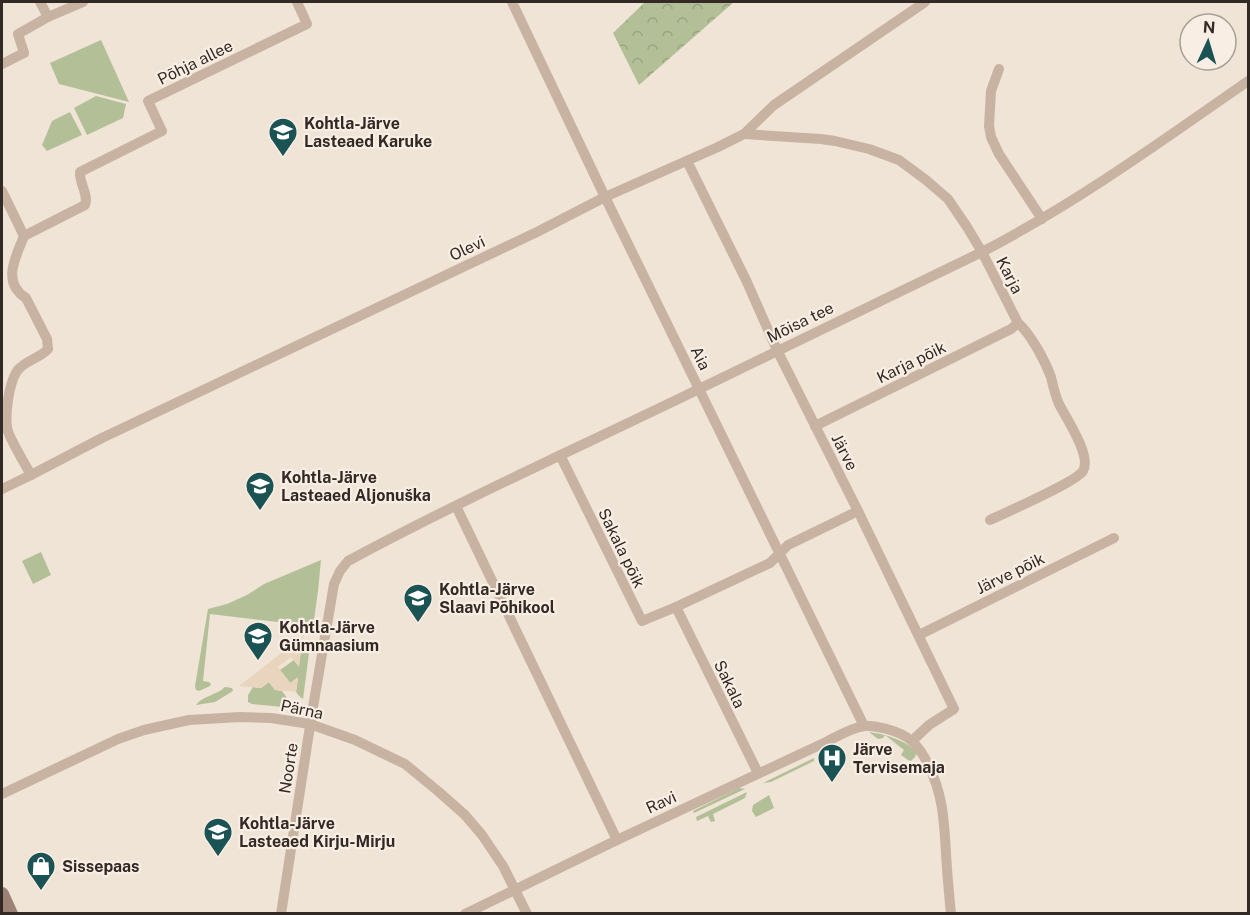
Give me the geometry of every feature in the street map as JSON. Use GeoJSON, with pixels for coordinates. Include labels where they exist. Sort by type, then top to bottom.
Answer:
{"type":"FeatureCollection","features":[{"type":"Feature","properties":{"kind":"main road"},"geometry":{"type":"LineString","coordinates":[[2,894],[11,914]]}},
{"type":"Feature","properties":{"kind":"street"},"geometry":{"type":"LineString","coordinates":[[40,2],[48,17]]}},
{"type":"Feature","properties":{"kind":"street"},"geometry":{"type":"LineString","coordinates":[[2,64],[24,53],[18,34],[48,17],[83,2]]}},
{"type":"Feature","properties":{"kind":"street","name":"Põhja allee"},"geometry":{"type":"LineString","coordinates":[[24,236],[85,205],[87,200],[80,172],[162,131],[148,101],[307,24],[297,2]]}},
{"type":"Feature","properties":{"kind":"street","name":"Aia"},"geometry":{"type":"LineString","coordinates":[[512,2],[699,389],[868,726]]}},
{"type":"Feature","properties":{"kind":"street","name":"Olevi"},"geometry":{"type":"LineString","coordinates":[[2,489],[102,438],[605,197],[744,134],[774,105],[926,2]]}},
{"type":"Feature","properties":{"kind":"street"},"geometry":{"type":"LineString","coordinates":[[999,69],[991,91],[989,126],[991,137],[999,154],[1042,219]]}},
{"type":"Feature","properties":{"kind":"street","name":"Mõisa tee"},"geometry":{"type":"LineString","coordinates":[[348,561],[560,455],[982,252],[1042,219],[1150,150],[1248,81]]}},
{"type":"Feature","properties":{"kind":"street","name":"Karja"},"geometry":{"type":"LineString","coordinates":[[744,134],[835,141],[869,148],[899,160],[948,199],[967,226],[1018,323],[1027,330],[1050,374],[1058,402],[1085,461],[1085,468],[1067,483],[990,520]]}},
{"type":"Feature","properties":{"kind":"street","name":"Järve"},"geometry":{"type":"LineString","coordinates":[[687,161],[746,280],[777,350],[954,709],[929,725],[912,741]]}},
{"type":"Feature","properties":{"kind":"street"},"geometry":{"type":"LineString","coordinates":[[2,191],[24,236],[12,266],[14,284],[21,295],[26,298],[47,339],[48,349],[43,355],[18,370],[13,379],[9,397],[6,425],[8,434],[31,475]]}},
{"type":"Feature","properties":{"kind":"street","name":"Karja põik"},"geometry":{"type":"LineString","coordinates":[[815,426],[1011,329],[1018,323]]}},
{"type":"Feature","properties":{"kind":"street","name":"Sakala põik"},"geometry":{"type":"LineString","coordinates":[[560,455],[642,621],[676,607]]}},
{"type":"Feature","properties":{"kind":"street"},"geometry":{"type":"LineString","coordinates":[[456,506],[617,840]]}},
{"type":"Feature","properties":{"kind":"street"},"geometry":{"type":"LineString","coordinates":[[676,607],[770,562],[796,540],[858,511]]}},
{"type":"Feature","properties":{"kind":"street","name":"Järve põik"},"geometry":{"type":"LineString","coordinates":[[919,635],[1114,538]]}},
{"type":"Feature","properties":{"kind":"street","name":"Noorte"},"geometry":{"type":"LineString","coordinates":[[281,914],[334,584],[339,571],[348,561]]}},
{"type":"Feature","properties":{"kind":"street","name":"Sakala"},"geometry":{"type":"LineString","coordinates":[[676,607],[758,774]]}},
{"type":"Feature","properties":{"kind":"street","name":"Pärna"},"geometry":{"type":"LineString","coordinates":[[2,793],[117,739],[144,730],[189,720],[240,717],[271,718],[310,724],[355,740],[405,764],[439,792],[476,827],[516,889],[527,914]]}},
{"type":"Feature","properties":{"kind":"street"},"geometry":{"type":"LineString","coordinates":[[868,726],[891,730],[912,741],[922,752],[935,777],[943,809],[951,914]]}},
{"type":"Feature","properties":{"kind":"street","name":"Ravi"},"geometry":{"type":"LineString","coordinates":[[465,914],[835,737],[868,726]]}},
{"type":"Feature","properties":{"kind":"green space"},"geometry":{"type":"Polygon","coordinates":[[[645,2],[734,2],[639,85],[613,33],[645,2]]]}},
{"type":"Feature","properties":{"kind":"green space"},"geometry":{"type":"Polygon","coordinates":[[[101,40],[129,102],[59,84],[50,63],[101,40]]]}},
{"type":"Feature","properties":{"kind":"green space"},"geometry":{"type":"Polygon","coordinates":[[[96,96],[126,104],[123,118],[87,135],[74,108],[96,96]]]}},
{"type":"Feature","properties":{"kind":"green space"},"geometry":{"type":"Polygon","coordinates":[[[70,112],[82,135],[47,151],[42,145],[52,121],[70,112]]]}},
{"type":"Feature","properties":{"kind":"green space"},"geometry":{"type":"Polygon","coordinates":[[[41,552],[51,575],[33,584],[22,561],[41,552]]]}},
{"type":"Feature","properties":{"kind":"green space"},"geometry":{"type":"Polygon","coordinates":[[[321,560],[313,627],[303,636],[304,625],[210,614],[203,681],[211,684],[199,691],[196,690],[208,609],[227,604],[264,584],[321,560]]]}},
{"type":"Feature","properties":{"kind":"green space"},"geometry":{"type":"Polygon","coordinates":[[[309,644],[303,699],[296,692],[298,678],[291,684],[280,670],[294,660],[299,666],[301,649],[309,644]]]}},
{"type":"Feature","properties":{"kind":"green space"},"geometry":{"type":"Polygon","coordinates":[[[269,682],[275,690],[282,691],[293,708],[248,702],[248,695],[253,687],[261,688],[269,682]]]}},
{"type":"Feature","properties":{"kind":"green space"},"geometry":{"type":"Polygon","coordinates":[[[225,687],[232,688],[233,691],[215,702],[196,705],[202,700],[225,687]]]}},
{"type":"Feature","properties":{"kind":"green space"},"geometry":{"type":"Polygon","coordinates":[[[869,732],[885,735],[878,739],[869,732]]]}},
{"type":"Feature","properties":{"kind":"green space"},"geometry":{"type":"Polygon","coordinates":[[[885,735],[913,748],[917,753],[915,757],[911,761],[901,755],[904,750],[885,735]]]}},
{"type":"Feature","properties":{"kind":"green space"},"geometry":{"type":"Polygon","coordinates":[[[814,758],[814,761],[771,782],[763,783],[814,758]]]}},
{"type":"Feature","properties":{"kind":"green space"},"geometry":{"type":"Polygon","coordinates":[[[739,788],[745,789],[694,813],[693,811],[739,788]]]}},
{"type":"Feature","properties":{"kind":"green space"},"geometry":{"type":"Polygon","coordinates":[[[747,792],[745,798],[713,814],[715,821],[711,822],[708,816],[697,821],[696,817],[747,792]]]}},
{"type":"Feature","properties":{"kind":"green space"},"geometry":{"type":"Polygon","coordinates":[[[769,795],[774,808],[756,817],[752,811],[753,805],[769,795]]]}},
{"type":"Feature","properties":{"kind":"shaded area"},"geometry":{"type":"Polygon","coordinates":[[[303,636],[299,667],[291,657],[278,667],[290,683],[298,677],[296,692],[275,690],[269,682],[261,688],[239,686],[303,636]]]}},
{"type":"Feature","properties":{"kind":"place","name":"Kohtla-Järve Lasteaed Karuke"},"geometry":{"type":"Point","coordinates":[283,158]}},
{"type":"Feature","properties":{"kind":"place","name":"Kohtla-Järve Lasteaed Aljonuška"},"geometry":{"type":"Point","coordinates":[260,512]}},
{"type":"Feature","properties":{"kind":"place","name":"Kohtla-Järve Slaavi Põhikool"},"geometry":{"type":"Point","coordinates":[418,624]}},
{"type":"Feature","properties":{"kind":"place","name":"Kohtla-Järve Gümnaasium"},"geometry":{"type":"Point","coordinates":[258,662]}},
{"type":"Feature","properties":{"kind":"place","name":"Järve Tervisemaja"},"geometry":{"type":"Point","coordinates":[832,784]}},
{"type":"Feature","properties":{"kind":"place","name":"Kohtla-Järve Lasteaed Kirju-Mirju"},"geometry":{"type":"Point","coordinates":[218,858]}},
{"type":"Feature","properties":{"kind":"place","name":"Sissepaas"},"geometry":{"type":"Point","coordinates":[41,892]}}]}
